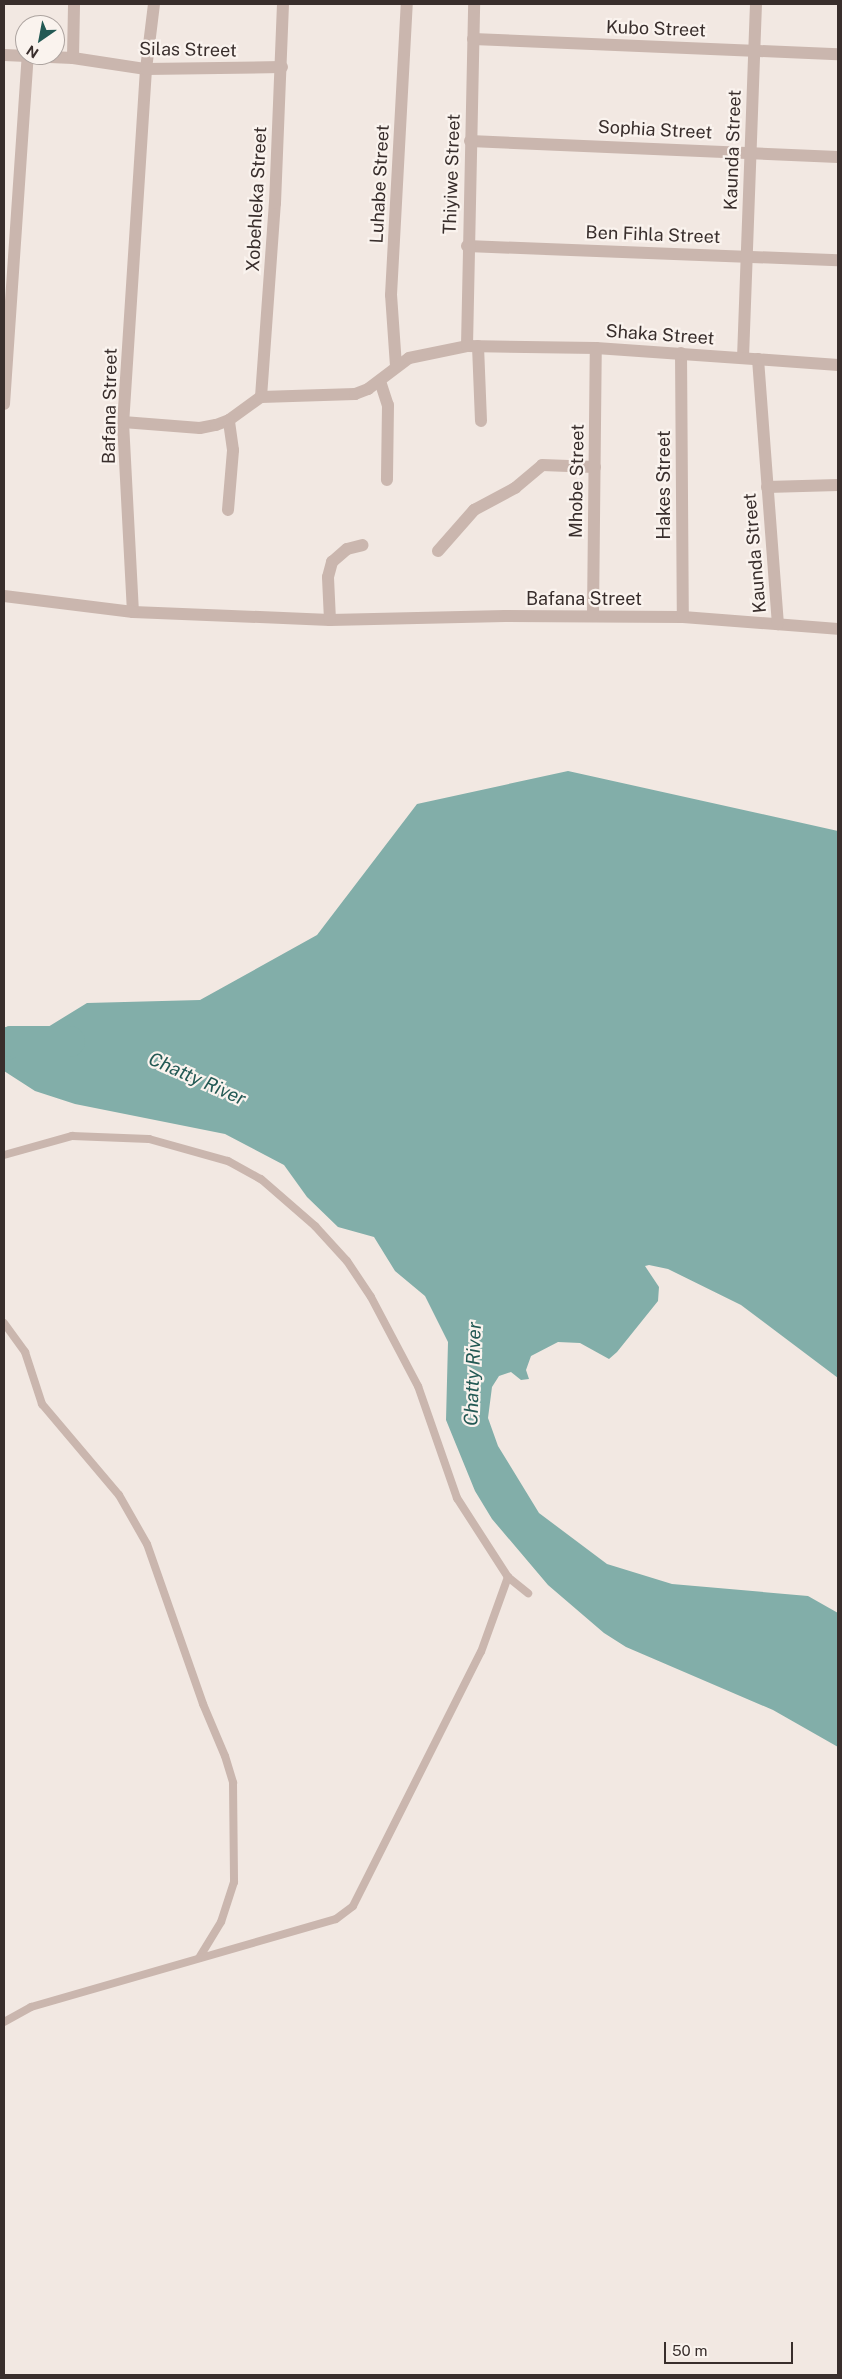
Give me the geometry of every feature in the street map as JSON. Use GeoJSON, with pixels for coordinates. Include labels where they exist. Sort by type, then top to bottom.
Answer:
{"type":"FeatureCollection","features":[{"type":"Feature","properties":{"kind":"street"},"geometry":{"type":"LineString","coordinates":[[73,58],[74,4]]}},
{"type":"Feature","properties":{"kind":"street","name":"Bafana Street"},"geometry":{"type":"LineString","coordinates":[[154,4],[146,69],[123,422],[133,612],[330,620],[593,615],[682,618],[838,629]]}},
{"type":"Feature","properties":{"kind":"street","name":"Xobehleka Street"},"geometry":{"type":"LineString","coordinates":[[261,397],[282,67],[283,4]]}},
{"type":"Feature","properties":{"kind":"street","name":"Luhabe Street"},"geometry":{"type":"LineString","coordinates":[[396,366],[391,295],[407,4]]}},
{"type":"Feature","properties":{"kind":"street","name":"Thiyiwe Street"},"geometry":{"type":"LineString","coordinates":[[473,346],[467,246],[474,4]]}},
{"type":"Feature","properties":{"kind":"street","name":"Kaunda Street"},"geometry":{"type":"LineString","coordinates":[[743,358],[756,4]]}},
{"type":"Feature","properties":{"kind":"street","name":"Kubo Street"},"geometry":{"type":"LineString","coordinates":[[473,39],[838,54]]}},
{"type":"Feature","properties":{"kind":"street","name":"Silas Street"},"geometry":{"type":"LineString","coordinates":[[65,57],[146,69],[282,67]]}},
{"type":"Feature","properties":{"kind":"street"},"geometry":{"type":"LineString","coordinates":[[4,404],[27,65]]}},
{"type":"Feature","properties":{"kind":"street","name":"Sophia Street"},"geometry":{"type":"LineString","coordinates":[[470,141],[750,151],[838,157]]}},
{"type":"Feature","properties":{"kind":"street","name":"Ben Fihla Street"},"geometry":{"type":"LineString","coordinates":[[467,246],[746,255],[838,260]]}},
{"type":"Feature","properties":{"kind":"street"},"geometry":{"type":"LineString","coordinates":[[473,346],[481,421]]}},
{"type":"Feature","properties":{"kind":"street","name":"Shaka Street"},"geometry":{"type":"LineString","coordinates":[[261,397],[336,397],[362,392],[380,381],[396,366],[429,352],[473,346],[596,348],[838,365]]}},
{"type":"Feature","properties":{"kind":"street","name":"Mhobe Street"},"geometry":{"type":"LineString","coordinates":[[593,615],[596,348]]}},
{"type":"Feature","properties":{"kind":"street","name":"Hakes Street"},"geometry":{"type":"LineString","coordinates":[[681,353],[682,618]]}},
{"type":"Feature","properties":{"kind":"street","name":"Kaunda Street"},"geometry":{"type":"LineString","coordinates":[[758,359],[778,624]]}},
{"type":"Feature","properties":{"kind":"street"},"geometry":{"type":"LineString","coordinates":[[380,381],[388,405],[387,480]]}},
{"type":"Feature","properties":{"kind":"street"},"geometry":{"type":"LineString","coordinates":[[123,422],[200,428],[230,420],[261,397]]}},
{"type":"Feature","properties":{"kind":"street"},"geometry":{"type":"LineString","coordinates":[[228,510],[233,450],[230,420]]}},
{"type":"Feature","properties":{"kind":"street"},"geometry":{"type":"LineString","coordinates":[[438,550],[474,510],[515,488],[542,465],[595,467]]}},
{"type":"Feature","properties":{"kind":"street"},"geometry":{"type":"LineString","coordinates":[[767,487],[838,485]]}},
{"type":"Feature","properties":{"kind":"street"},"geometry":{"type":"LineString","coordinates":[[330,620],[328,577],[332,562],[338,554],[364,545]]}},
{"type":"Feature","properties":{"kind":"street"},"geometry":{"type":"LineString","coordinates":[[4,596],[133,612]]}},
{"type":"Feature","properties":{"kind":"lane"},"geometry":{"type":"LineString","coordinates":[[4,1155],[72,1136],[149,1139],[228,1161],[261,1179],[315,1226],[347,1261],[371,1297],[418,1386],[457,1498],[508,1577],[528,1593]]}},
{"type":"Feature","properties":{"kind":"lane"},"geometry":{"type":"LineString","coordinates":[[4,1323],[25,1352],[42,1404],[119,1495],[147,1544],[203,1704],[225,1756],[233,1783],[234,1882],[221,1922],[199,1958]]}},
{"type":"Feature","properties":{"kind":"lane"},"geometry":{"type":"LineString","coordinates":[[4,2021],[31,2007],[336,1920],[353,1906],[481,1652],[508,1577]]}},
{"type":"Feature","properties":{"kind":"water"},"geometry":{"type":"Polygon","coordinates":[[[568,771],[838,831],[838,1378],[741,1305],[668,1269],[649,1265],[645,1266],[659,1287],[658,1301],[617,1352],[609,1359],[580,1343],[558,1342],[531,1356],[526,1370],[529,1379],[521,1380],[511,1372],[499,1376],[492,1387],[488,1418],[498,1446],[539,1513],[607,1564],[672,1584],[808,1596],[838,1613],[838,1747],[773,1710],[626,1647],[604,1633],[548,1585],[492,1519],[475,1491],[446,1420],[448,1342],[425,1296],[395,1271],[374,1237],[338,1227],[307,1197],[284,1165],[225,1134],[75,1104],[35,1091],[4,1071],[4,1054],[87,1003],[200,1000],[317,935],[417,804],[568,771]]]}},
{"type":"Feature","properties":{"kind":"waterway","name":"Chatty River"},"geometry":{"type":"LineString","coordinates":[[4,1045],[11,1041],[69,1041]]}}]}
